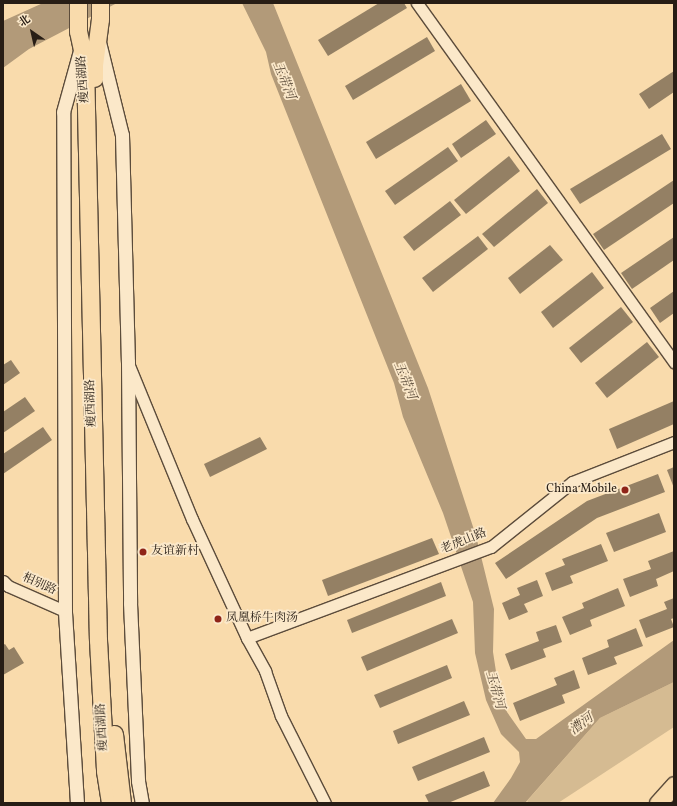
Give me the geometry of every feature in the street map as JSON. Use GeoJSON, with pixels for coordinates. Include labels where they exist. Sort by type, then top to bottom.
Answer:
{"type":"FeatureCollection","features":[{"type":"Feature","properties":{"kind":"main road","name":"瘦西湖路"},"geometry":{"type":"LineString","coordinates":[[78,3],[80,38],[85,64],[98,640],[105,771],[110,803]]}},
{"type":"Feature","properties":{"kind":"main road","name":"瘦西湖路"},"geometry":{"type":"LineString","coordinates":[[100,11],[94,65],[99,332],[108,634],[115,744],[122,803]]}},
{"type":"Feature","properties":{"kind":"main road"},"geometry":{"type":"LineString","coordinates":[[658,803],[674,785]]}},
{"type":"Feature","properties":{"kind":"street"},"geometry":{"type":"LineString","coordinates":[[417,3],[674,362]]}},
{"type":"Feature","properties":{"kind":"street"},"geometry":{"type":"LineString","coordinates":[[77,803],[65,611],[63,112],[80,38]]}},
{"type":"Feature","properties":{"kind":"street"},"geometry":{"type":"LineString","coordinates":[[98,39],[122,135],[128,362],[130,603],[138,781],[142,803]]}},
{"type":"Feature","properties":{"kind":"street"},"geometry":{"type":"LineString","coordinates":[[128,362],[149,418],[192,519],[247,638],[265,671],[281,716],[325,803]]}},
{"type":"Feature","properties":{"kind":"street","name":"老虎山路"},"geometry":{"type":"LineString","coordinates":[[247,638],[491,547],[572,482],[674,442]]}},
{"type":"Feature","properties":{"kind":"street","name":"相别路"},"geometry":{"type":"LineString","coordinates":[[3,581],[8,586],[65,611]]}},
{"type":"Feature","properties":{"kind":"shaded area"},"geometry":{"type":"Polygon","coordinates":[[[674,682],[674,727],[558,803],[529,803],[527,801],[600,718],[674,682]]]}},
{"type":"Feature","properties":{"kind":"water"},"geometry":{"type":"Polygon","coordinates":[[[43,3],[117,3],[29,49],[3,68],[3,21],[43,3]]]}},
{"type":"Feature","properties":{"kind":"water"},"geometry":{"type":"Polygon","coordinates":[[[242,3],[273,3],[428,388],[476,536],[494,609],[493,652],[499,691],[507,712],[526,739],[536,739],[674,640],[674,682],[600,718],[525,803],[493,803],[511,778],[520,762],[519,752],[501,734],[486,700],[475,653],[473,602],[443,513],[403,417],[394,383],[271,74],[266,52],[242,3]]]}},
{"type":"Feature","properties":{"kind":"building"},"geometry":{"type":"Polygon","coordinates":[[[379,3],[404,3],[407,8],[328,56],[318,40],[379,3]]]}},
{"type":"Feature","properties":{"kind":"building"},"geometry":{"type":"Polygon","coordinates":[[[427,37],[435,51],[353,100],[345,86],[427,37]]]}},
{"type":"Feature","properties":{"kind":"building"},"geometry":{"type":"Polygon","coordinates":[[[674,71],[674,92],[649,109],[639,94],[674,71]]]}},
{"type":"Feature","properties":{"kind":"building"},"geometry":{"type":"Polygon","coordinates":[[[461,84],[471,101],[376,159],[366,142],[461,84]]]}},
{"type":"Feature","properties":{"kind":"building"},"geometry":{"type":"Polygon","coordinates":[[[486,120],[496,134],[461,158],[452,144],[486,120]]]}},
{"type":"Feature","properties":{"kind":"building"},"geometry":{"type":"Polygon","coordinates":[[[662,134],[671,149],[580,204],[570,189],[662,134]]]}},
{"type":"Feature","properties":{"kind":"building"},"geometry":{"type":"Polygon","coordinates":[[[448,147],[458,161],[395,205],[385,191],[448,147]]]}},
{"type":"Feature","properties":{"kind":"building"},"geometry":{"type":"Polygon","coordinates":[[[509,156],[520,171],[466,214],[454,200],[509,156]]]}},
{"type":"Feature","properties":{"kind":"building"},"geometry":{"type":"Polygon","coordinates":[[[674,180],[674,203],[604,250],[593,234],[674,180]]]}},
{"type":"Feature","properties":{"kind":"building"},"geometry":{"type":"Polygon","coordinates":[[[537,189],[548,203],[494,247],[482,234],[537,189]]]}},
{"type":"Feature","properties":{"kind":"building"},"geometry":{"type":"Polygon","coordinates":[[[450,201],[461,215],[414,251],[403,237],[450,201]]]}},
{"type":"Feature","properties":{"kind":"building"},"geometry":{"type":"Polygon","coordinates":[[[478,236],[488,249],[433,292],[422,278],[478,236]]]}},
{"type":"Feature","properties":{"kind":"building"},"geometry":{"type":"Polygon","coordinates":[[[674,237],[674,260],[632,289],[621,273],[674,237]]]}},
{"type":"Feature","properties":{"kind":"building"},"geometry":{"type":"Polygon","coordinates":[[[550,245],[563,260],[520,294],[508,278],[550,245]]]}},
{"type":"Feature","properties":{"kind":"building"},"geometry":{"type":"Polygon","coordinates":[[[592,272],[604,288],[553,328],[541,312],[592,272]]]}},
{"type":"Feature","properties":{"kind":"building"},"geometry":{"type":"Polygon","coordinates":[[[674,291],[674,313],[660,323],[650,308],[674,291]]]}},
{"type":"Feature","properties":{"kind":"building"},"geometry":{"type":"Polygon","coordinates":[[[621,307],[633,322],[581,363],[569,348],[621,307]]]}},
{"type":"Feature","properties":{"kind":"building"},"geometry":{"type":"Polygon","coordinates":[[[647,342],[659,357],[607,398],[595,383],[647,342]]]}},
{"type":"Feature","properties":{"kind":"building"},"geometry":{"type":"Polygon","coordinates":[[[11,360],[20,373],[3,385],[3,365],[11,360]]]}},
{"type":"Feature","properties":{"kind":"building"},"geometry":{"type":"Polygon","coordinates":[[[25,397],[35,411],[3,433],[3,412],[25,397]]]}},
{"type":"Feature","properties":{"kind":"building"},"geometry":{"type":"Polygon","coordinates":[[[674,401],[674,424],[617,449],[609,429],[674,401]]]}},
{"type":"Feature","properties":{"kind":"building"},"geometry":{"type":"Polygon","coordinates":[[[43,427],[52,440],[3,474],[3,454],[43,427]]]}},
{"type":"Feature","properties":{"kind":"building"},"geometry":{"type":"Polygon","coordinates":[[[260,437],[267,449],[210,477],[204,464],[260,437]]]}},
{"type":"Feature","properties":{"kind":"building"},"geometry":{"type":"Polygon","coordinates":[[[674,467],[674,488],[667,470],[674,467]]]}},
{"type":"Feature","properties":{"kind":"building"},"geometry":{"type":"Polygon","coordinates":[[[658,474],[665,492],[597,518],[506,579],[495,563],[587,501],[658,474]]]}},
{"type":"Feature","properties":{"kind":"building"},"geometry":{"type":"Polygon","coordinates":[[[659,513],[666,532],[614,552],[606,533],[659,513]]]}},
{"type":"Feature","properties":{"kind":"building"},"geometry":{"type":"Polygon","coordinates":[[[432,538],[439,554],[328,596],[322,580],[432,538]]]}},
{"type":"Feature","properties":{"kind":"building"},"geometry":{"type":"Polygon","coordinates":[[[601,544],[608,561],[570,576],[573,583],[552,591],[545,573],[565,565],[562,559],[601,544]]]}},
{"type":"Feature","properties":{"kind":"building"},"geometry":{"type":"Polygon","coordinates":[[[674,551],[674,571],[656,579],[658,586],[630,597],[623,579],[651,569],[648,561],[674,551]]]}},
{"type":"Feature","properties":{"kind":"building"},"geometry":{"type":"Polygon","coordinates":[[[537,580],[543,596],[524,604],[528,612],[509,620],[502,603],[520,595],[517,588],[537,580]]]}},
{"type":"Feature","properties":{"kind":"building"},"geometry":{"type":"Polygon","coordinates":[[[441,582],[446,596],[352,633],[347,620],[441,582]]]}},
{"type":"Feature","properties":{"kind":"building"},"geometry":{"type":"Polygon","coordinates":[[[618,588],[625,606],[590,620],[592,626],[570,635],[562,617],[584,608],[582,603],[618,588]]]}},
{"type":"Feature","properties":{"kind":"building"},"geometry":{"type":"Polygon","coordinates":[[[674,598],[674,618],[671,619],[674,627],[646,638],[639,620],[667,609],[664,602],[674,598]]]}},
{"type":"Feature","properties":{"kind":"building"},"geometry":{"type":"Polygon","coordinates":[[[452,619],[458,633],[367,671],[361,657],[452,619]]]}},
{"type":"Feature","properties":{"kind":"building"},"geometry":{"type":"Polygon","coordinates":[[[556,625],[562,642],[543,649],[546,657],[511,670],[505,654],[539,641],[536,632],[556,625]]]}},
{"type":"Feature","properties":{"kind":"building"},"geometry":{"type":"Polygon","coordinates":[[[636,628],[643,646],[614,657],[617,664],[588,675],[582,658],[609,647],[607,640],[636,628]]]}},
{"type":"Feature","properties":{"kind":"building"},"geometry":{"type":"Polygon","coordinates":[[[5,644],[9,650],[14,647],[24,663],[3,675],[3,645],[5,644]]]}},
{"type":"Feature","properties":{"kind":"building"},"geometry":{"type":"Polygon","coordinates":[[[447,665],[452,678],[380,708],[374,695],[447,665]]]}},
{"type":"Feature","properties":{"kind":"building"},"geometry":{"type":"Polygon","coordinates":[[[574,670],[580,688],[562,695],[565,703],[520,721],[513,703],[557,685],[554,678],[574,670]]]}},
{"type":"Feature","properties":{"kind":"building"},"geometry":{"type":"Polygon","coordinates":[[[464,701],[470,715],[398,744],[393,731],[464,701]]]}},
{"type":"Feature","properties":{"kind":"building"},"geometry":{"type":"Polygon","coordinates":[[[484,737],[490,752],[418,781],[412,767],[484,737]]]}},
{"type":"Feature","properties":{"kind":"building"},"geometry":{"type":"Polygon","coordinates":[[[484,771],[490,786],[448,803],[429,803],[425,795],[484,771]]]}},
{"type":"Feature","properties":{"kind":"place","name":"China Mobile"},"geometry":{"type":"Point","coordinates":[625,490]}},
{"type":"Feature","properties":{"kind":"place","name":"友谊新村"},"geometry":{"type":"Point","coordinates":[143,552]}},
{"type":"Feature","properties":{"kind":"place","name":"凤凰桥牛肉汤"},"geometry":{"type":"Point","coordinates":[218,619]}},
{"type":"Feature","properties":{"kind":"water label","name":"玉带河"},"geometry":{"type":"Point","coordinates":[283,81]}},
{"type":"Feature","properties":{"kind":"water label","name":"玉带河"},"geometry":{"type":"Point","coordinates":[404,381]}},
{"type":"Feature","properties":{"kind":"water label","name":"玉带河"},"geometry":{"type":"Point","coordinates":[494,690]}},
{"type":"Feature","properties":{"kind":"water label","name":"漕河"},"geometry":{"type":"Point","coordinates":[582,725]}}]}
